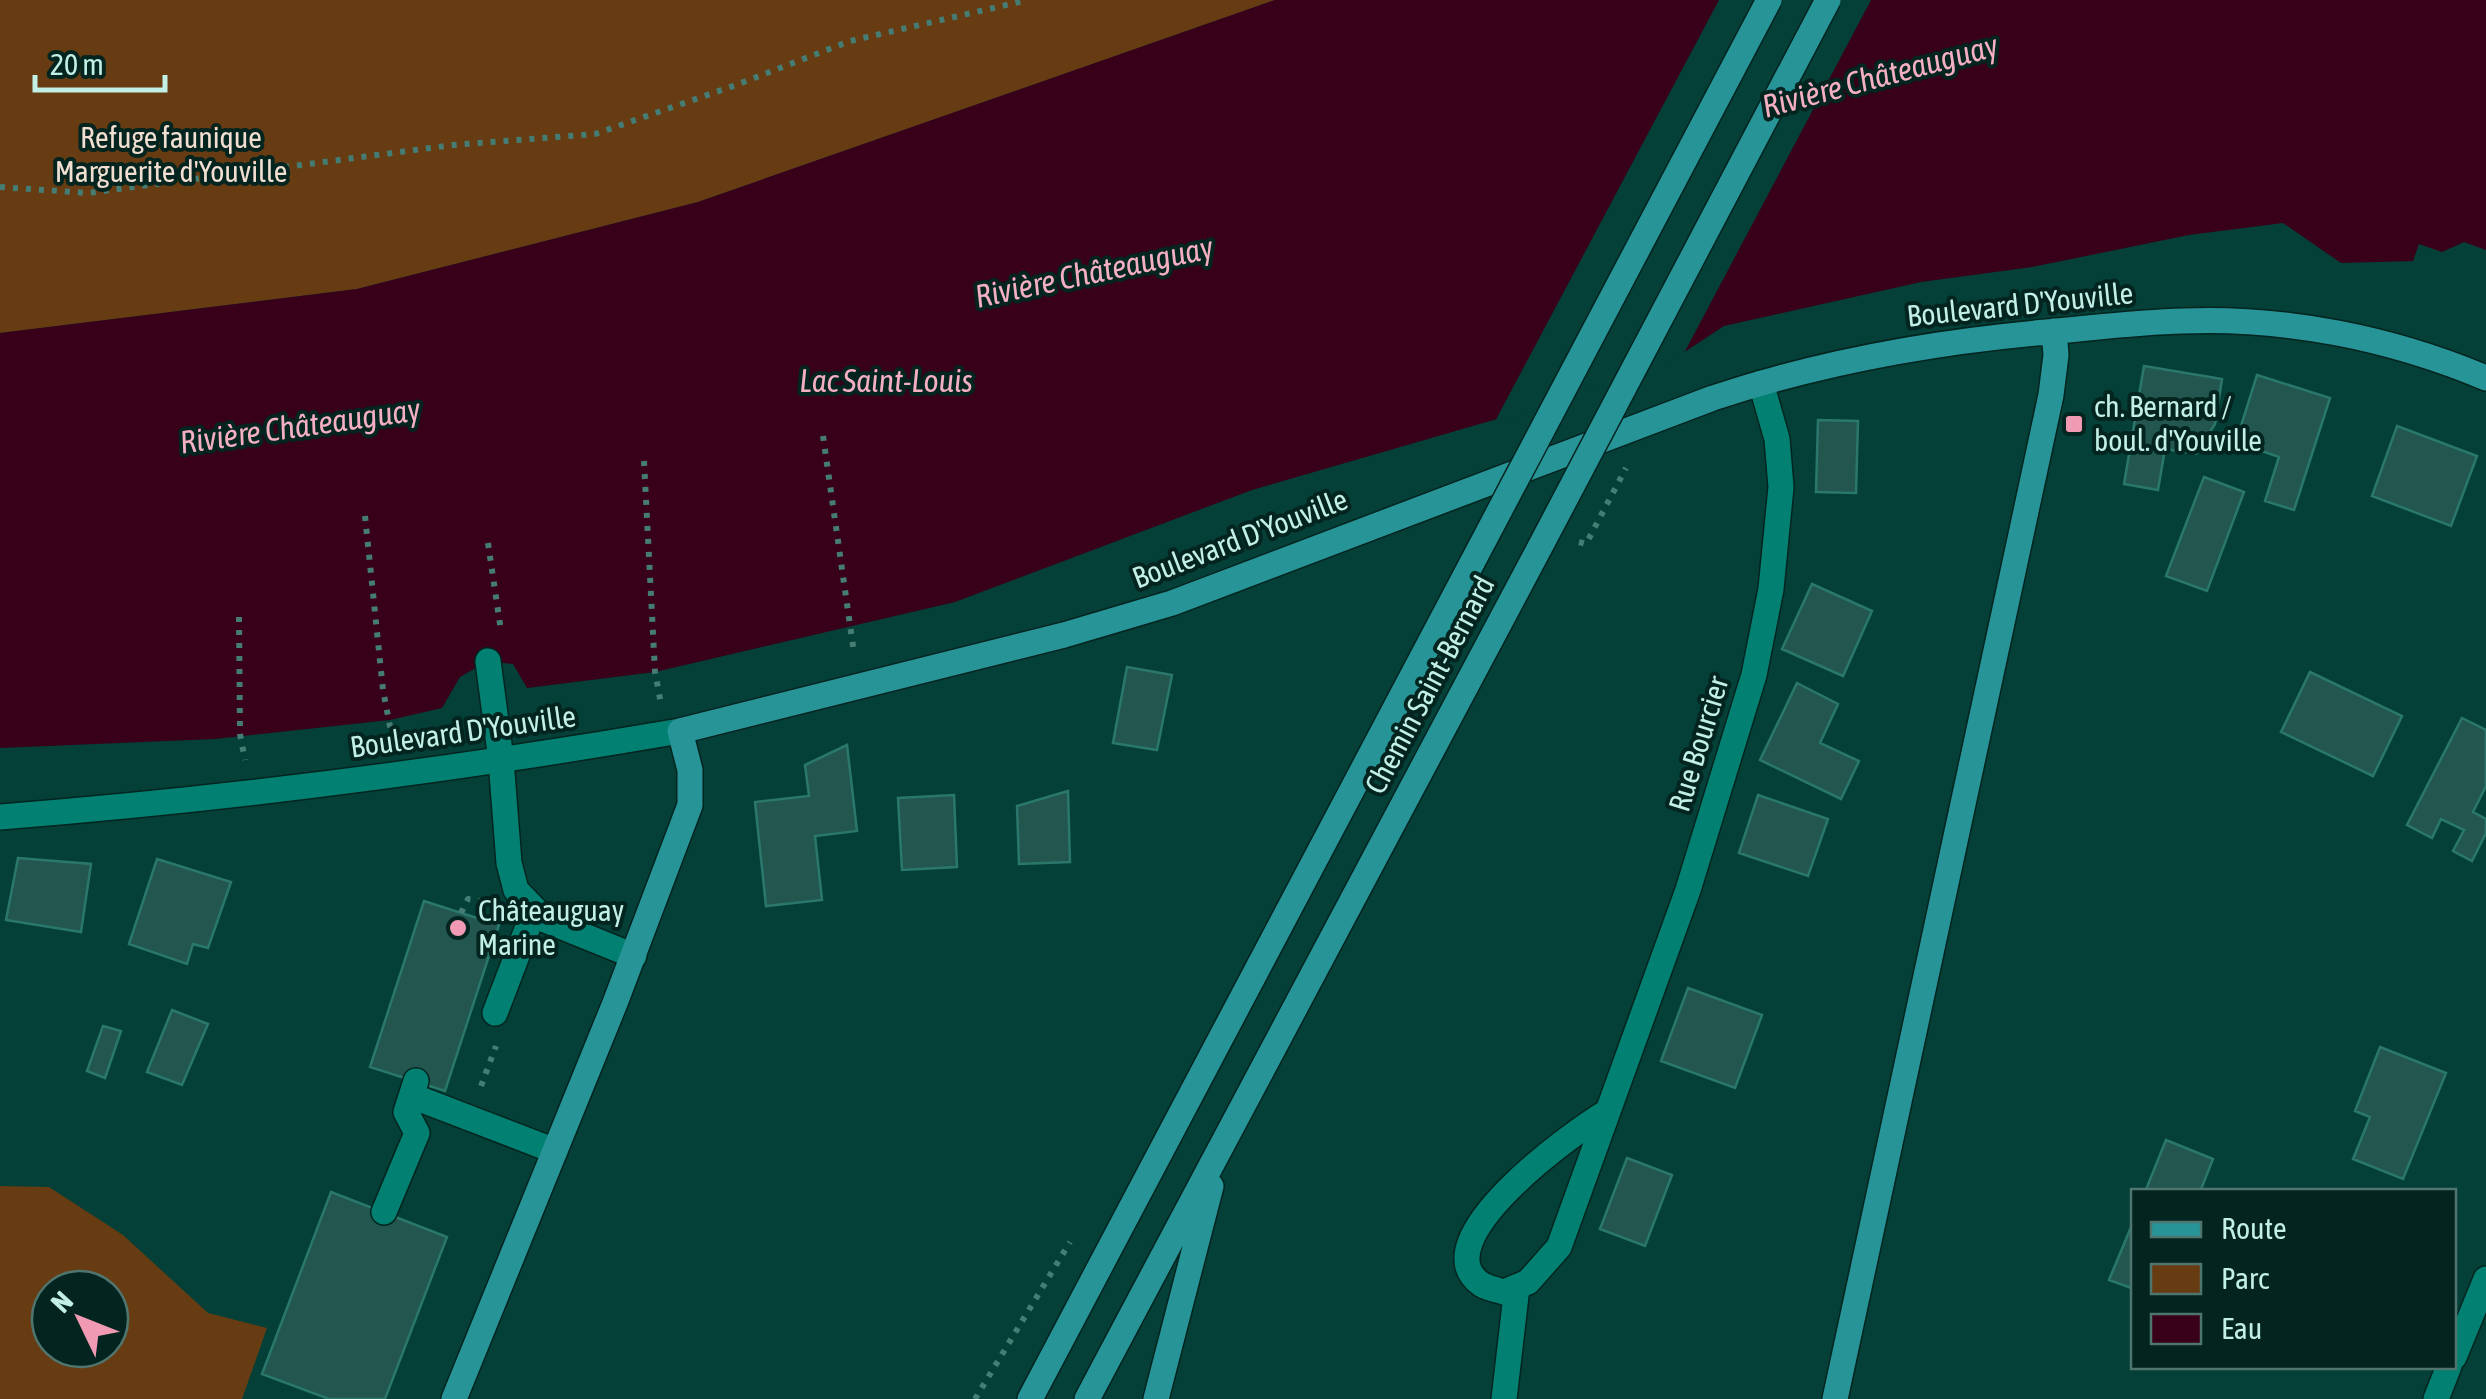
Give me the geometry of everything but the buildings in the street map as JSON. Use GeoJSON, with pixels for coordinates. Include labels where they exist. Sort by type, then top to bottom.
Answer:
{"type":"FeatureCollection","features":[{"type":"Feature","properties":{"kind":"street","name":"Chemin Saint-Bernard"},"geometry":{"type":"LineString","coordinates":[[1030,1399],[1769,0]]}},
{"type":"Feature","properties":{"kind":"street","name":"Chemin Saint-Bernard"},"geometry":{"type":"LineString","coordinates":[[1087,1399],[1828,0]]}},
{"type":"Feature","properties":{"kind":"street","name":"Boulevard D'Youville"},"geometry":{"type":"LineString","coordinates":[[0,817],[247,794],[680,731],[1046,640],[1158,607],[1642,423],[1807,370],[1945,342],[2183,321],[2242,321],[2372,339],[2486,378]]}},
{"type":"Feature","properties":{"kind":"street"},"geometry":{"type":"LineString","coordinates":[[1835,1399],[2050,396],[2056,355],[2054,332]]}},
{"type":"Feature","properties":{"kind":"street","name":"Rue Bourcier"},"geometry":{"type":"LineString","coordinates":[[1516,1287],[1528,1282],[1559,1247],[1688,890],[1754,674],[1772,589],[1781,487],[1777,439],[1761,383]]}},
{"type":"Feature","properties":{"kind":"street"},"geometry":{"type":"LineString","coordinates":[[496,654],[511,878],[516,890],[534,911],[561,928],[634,956]]}},
{"type":"Feature","properties":{"kind":"street"},"geometry":{"type":"LineString","coordinates":[[454,1399],[634,956],[690,805],[690,770],[680,731]]}},
{"type":"Feature","properties":{"kind":"street"},"geometry":{"type":"LineString","coordinates":[[495,1013],[534,911]]}},
{"type":"Feature","properties":{"kind":"street"},"geometry":{"type":"LineString","coordinates":[[384,1212],[417,1133],[406,1112],[414,1089],[469,1119],[555,1151]]}},
{"type":"Feature","properties":{"kind":"street"},"geometry":{"type":"LineString","coordinates":[[1504,1399],[1516,1287],[1504,1292],[1480,1284],[1469,1267],[1468,1246],[1482,1221],[1530,1168],[1607,1112]]}},
{"type":"Feature","properties":{"kind":"street"},"geometry":{"type":"LineString","coordinates":[[1156,1399],[1220,1147]]}},
{"type":"Feature","properties":{"kind":"street"},"geometry":{"type":"LineString","coordinates":[[2456,1351],[2486,1279]]}},
{"type":"Feature","properties":{"kind":"street"},"geometry":{"type":"LineString","coordinates":[[2436,1399],[2448,1369]]}},
{"type":"Feature","properties":{"kind":"path"},"geometry":{"type":"LineString","coordinates":[[0,188],[88,193],[453,145],[594,134],[850,41],[1028,0]]}},
{"type":"Feature","properties":{"kind":"path"},"geometry":{"type":"LineString","coordinates":[[822,436],[856,664]]}},
{"type":"Feature","properties":{"kind":"path"},"geometry":{"type":"LineString","coordinates":[[644,461],[656,672],[662,711]]}},
{"type":"Feature","properties":{"kind":"path"},"geometry":{"type":"LineString","coordinates":[[1586,544],[1630,462]]}},
{"type":"Feature","properties":{"kind":"path"},"geometry":{"type":"LineString","coordinates":[[365,516],[383,690],[390,720]]}},
{"type":"Feature","properties":{"kind":"path"},"geometry":{"type":"LineString","coordinates":[[488,544],[496,654]]}},
{"type":"Feature","properties":{"kind":"path"},"geometry":{"type":"LineString","coordinates":[[240,617],[240,734],[245,765]]}},
{"type":"Feature","properties":{"kind":"path"},"geometry":{"type":"LineString","coordinates":[[460,912],[468,899],[494,904]]}},
{"type":"Feature","properties":{"kind":"path"},"geometry":{"type":"LineString","coordinates":[[469,1119],[503,1028],[495,1013]]}},
{"type":"Feature","properties":{"kind":"green space","name":"Refuge faunique Marguerite d'Youville"},"geometry":{"type":"Polygon","coordinates":[[[0,0],[1275,0],[698,202],[357,289],[0,333],[0,0]]]}},
{"type":"Feature","properties":{"kind":"green space"},"geometry":{"type":"Polygon","coordinates":[[[0,1186],[49,1187],[123,1235],[208,1313],[267,1328],[242,1399],[0,1399],[0,1186]]]}},
{"type":"Feature","properties":{"kind":"water","name":"Lac Saint-Louis"},"geometry":{"type":"Polygon","coordinates":[[[1275,0],[2486,0],[2486,250],[2464,242],[2442,252],[2419,244],[2413,261],[2341,263],[2283,223],[2189,235],[2032,267],[1921,282],[1724,326],[1686,351],[1497,419],[1252,490],[955,602],[655,672],[527,688],[513,664],[488,661],[460,677],[442,708],[390,720],[215,739],[0,748],[0,333],[357,289],[698,202],[1275,0]]]}},
{"type":"Feature","properties":{"kind":"pier"},"geometry":{"type":"Polygon","coordinates":[[[1719,0],[1871,0],[1682,357],[1493,425],[1719,0]]]}},
{"type":"Feature","properties":{"kind":"place","name":"ch. Bernard / boul. d'Youville"},"geometry":{"type":"Point","coordinates":[2074,424]}},
{"type":"Feature","properties":{"kind":"place","name":"Châteauguay Marine"},"geometry":{"type":"Point","coordinates":[458,928]}},
{"type":"Feature","properties":{"kind":"water label","name":"Rivière Châteauguay"},"geometry":{"type":"Point","coordinates":[1880,76]}},
{"type":"Feature","properties":{"kind":"water label","name":"Rivière Châteauguay"},"geometry":{"type":"Point","coordinates":[1094,272]}},
{"type":"Feature","properties":{"kind":"water label","name":"Rivière Châteauguay"},"geometry":{"type":"Point","coordinates":[300,426]}}]}
